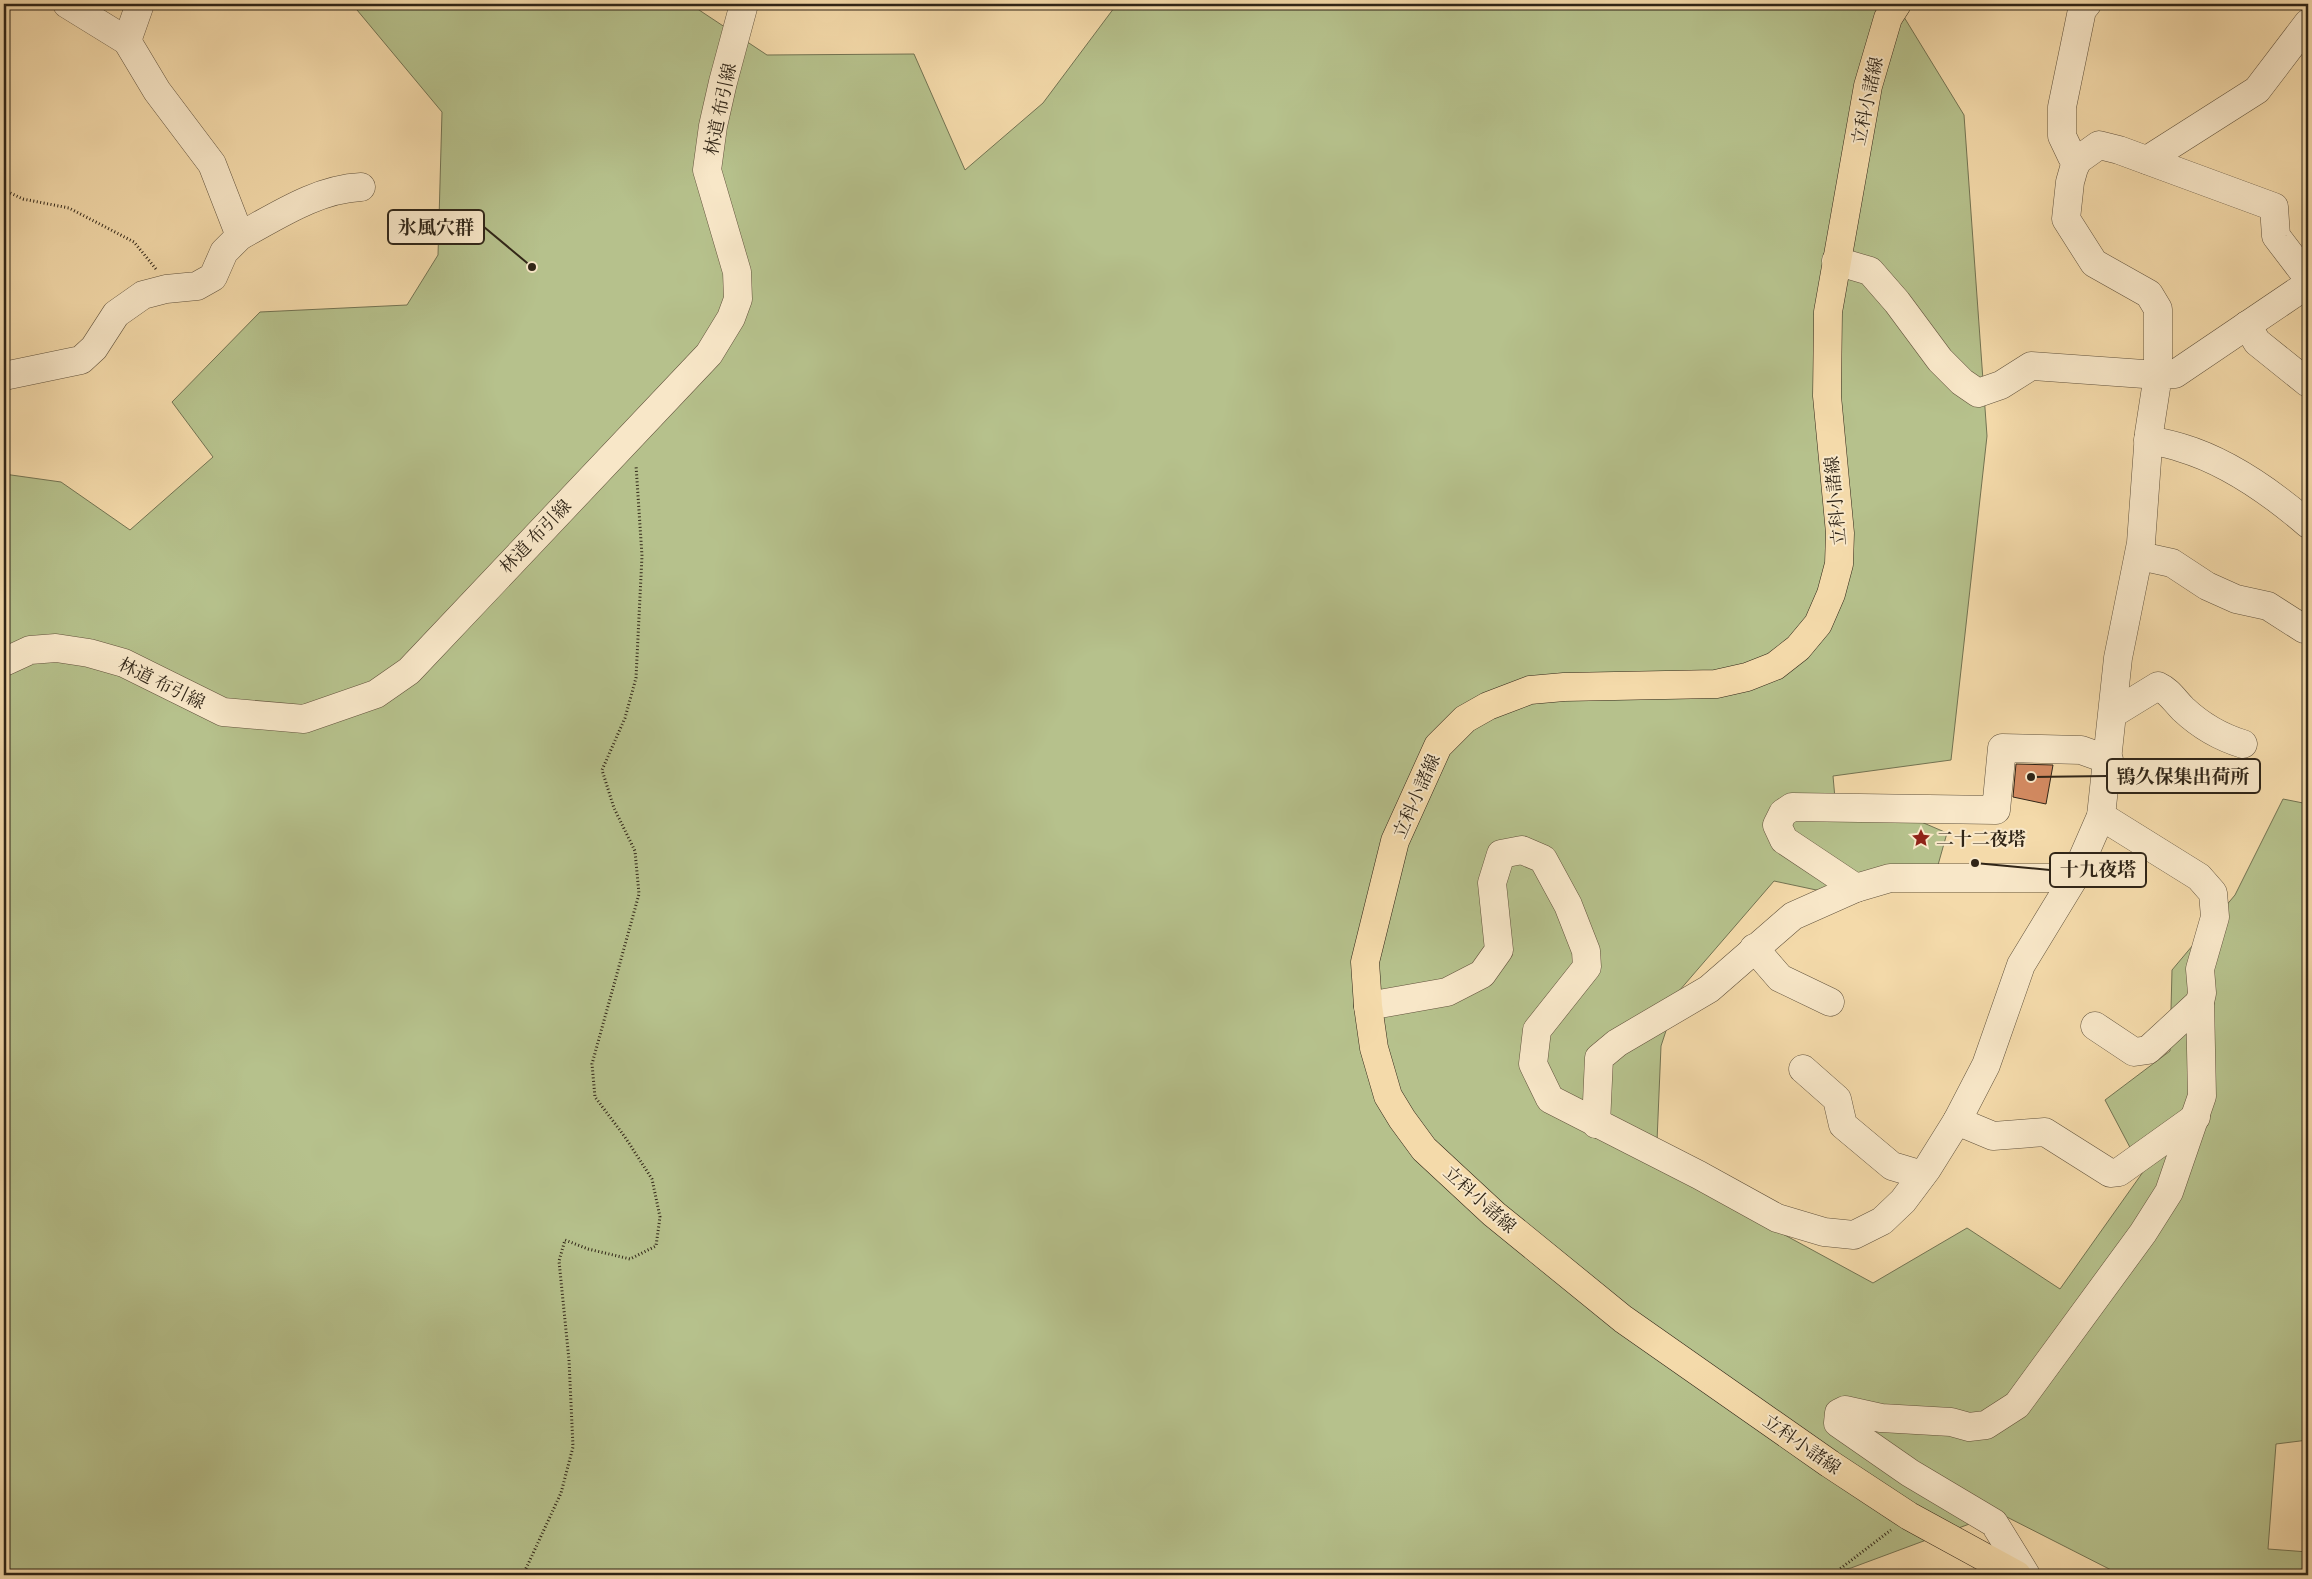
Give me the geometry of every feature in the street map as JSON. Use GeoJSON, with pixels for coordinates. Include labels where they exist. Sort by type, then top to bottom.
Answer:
{"type":"FeatureCollection","features":[{"type":"Feature","properties":{"kind":"main road","name":"立科小諸線"},"geometry":{"type":"LineString","coordinates":[[1897,4],[1888,18],[1868,86],[1828,312],[1827,396],[1840,533],[1839,564],[1831,594],[1818,624],[1798,648],[1775,666],[1747,677],[1716,684],[1564,687],[1530,690],[1488,706],[1465,719],[1438,746],[1395,841],[1365,962],[1368,1006],[1374,1048],[1388,1096],[1424,1149],[1494,1214],[1623,1319],[1830,1464],[1909,1516],[2017,1575]]}},
{"type":"Feature","properties":{"kind":"street"},"geometry":{"type":"LineString","coordinates":[[67,4],[127,41],[157,91],[212,164],[240,236]]}},
{"type":"Feature","properties":{"kind":"street"},"geometry":{"type":"LineString","coordinates":[[127,41],[140,4]]}},
{"type":"Feature","properties":{"kind":"street","name":"林道 布引線"},"geometry":{"type":"LineString","coordinates":[[4,662],[30,650],[56,648],[89,652],[124,663],[222,712],[304,718],[340,708],[376,694],[409,671],[709,354],[731,318],[738,298],[737,272],[707,170],[713,126],[744,4]]}},
{"type":"Feature","properties":{"kind":"street"},"geometry":{"type":"LineString","coordinates":[[2078,160],[2072,157],[2062,136],[2062,107],[2082,10],[2087,4]]}},
{"type":"Feature","properties":{"kind":"street"},"geometry":{"type":"LineString","coordinates":[[2147,160],[2257,90],[2308,23]]}},
{"type":"Feature","properties":{"kind":"street"},"geometry":{"type":"LineString","coordinates":[[1368,1006],[1447,992],[1482,974],[1499,950],[1492,883],[1501,854],[1522,850],[1543,859],[1568,905],[1586,951],[1587,966],[1537,1030],[1533,1064],[1550,1099],[1596,1124],[1699,1174],[1777,1218],[1824,1232],[1854,1235],[1882,1221],[1903,1201],[1957,1121],[1986,1065],[2021,965],[2074,878],[2101,816],[2109,760],[2118,658],[2140,556],[2148,440],[2158,375],[2158,309],[2149,294],[2094,262],[2066,219],[2070,182],[2078,160],[2099,145],[2147,160],[2274,207],[2276,236],[2308,278]]}},
{"type":"Feature","properties":{"kind":"street"},"geometry":{"type":"LineString","coordinates":[[4,376],[81,360],[94,348],[116,314],[143,295],[172,288],[197,286],[213,276],[224,252],[240,236],[308,200],[347,187],[361,187]]}},
{"type":"Feature","properties":{"kind":"street"},"geometry":{"type":"LineString","coordinates":[[1836,261],[1870,271],[1897,302],[1940,360],[1962,382],[1978,393],[2001,385],[2032,366],[2158,375],[2175,374],[2308,284]]}},
{"type":"Feature","properties":{"kind":"street"},"geometry":{"type":"LineString","coordinates":[[2247,326],[2257,342],[2308,383]]}},
{"type":"Feature","properties":{"kind":"street"},"geometry":{"type":"LineString","coordinates":[[2148,440],[2183,448],[2227,468],[2247,479],[2288,507],[2308,524]]}},
{"type":"Feature","properties":{"kind":"street"},"geometry":{"type":"LineString","coordinates":[[2140,556],[2172,563],[2207,586],[2236,600],[2268,606],[2304,629],[2308,628]]}},
{"type":"Feature","properties":{"kind":"street"},"geometry":{"type":"LineString","coordinates":[[2114,713],[2158,686],[2167,690],[2193,718],[2224,738],[2243,744]]}},
{"type":"Feature","properties":{"kind":"street"},"geometry":{"type":"LineString","coordinates":[[1856,888],[1784,840],[1777,825],[1783,813],[1792,807],[1996,810],[2002,748],[2082,750],[2109,760]]}},
{"type":"Feature","properties":{"kind":"street"},"geometry":{"type":"LineString","coordinates":[[2026,1575],[1994,1522],[1910,1472],[1838,1423],[1839,1413],[1844,1410],[1881,1418],[1951,1422],[1969,1428],[1986,1425],[2017,1405],[2143,1233],[2169,1192],[2202,1096],[2200,1002],[2202,993],[2200,969],[2215,917],[2214,893],[2199,877],[2101,816]]}},
{"type":"Feature","properties":{"kind":"street"},"geometry":{"type":"LineString","coordinates":[[1596,1124],[1599,1058],[1617,1043],[1709,989],[1793,916],[1856,888],[1890,878],[2074,878]]}},
{"type":"Feature","properties":{"kind":"street"},"geometry":{"type":"LineString","coordinates":[[1754,948],[1780,978],[1830,1002]]}},
{"type":"Feature","properties":{"kind":"street"},"geometry":{"type":"LineString","coordinates":[[2095,1026],[2134,1052],[2148,1050],[2200,1002]]}},
{"type":"Feature","properties":{"kind":"street"},"geometry":{"type":"LineString","coordinates":[[1804,1069],[1837,1099],[1843,1125],[1892,1166],[1922,1175]]}},
{"type":"Feature","properties":{"kind":"street"},"geometry":{"type":"LineString","coordinates":[[1957,1121],[1993,1136],[2044,1132],[2110,1173],[2119,1172],[2196,1116]]}},
{"type":"Feature","properties":{"kind":"path"},"geometry":{"type":"LineString","coordinates":[[4,190],[23,199],[69,208],[134,242],[172,288]]}},
{"type":"Feature","properties":{"kind":"path"},"geometry":{"type":"LineString","coordinates":[[523,1575],[561,1493],[573,1447],[569,1360],[559,1261],[565,1240],[588,1249],[630,1260],[656,1246],[660,1217],[652,1179],[625,1137],[595,1097],[592,1064],[639,894],[635,851],[614,808],[602,770],[625,718],[636,678],[642,556],[634,432]]}},
{"type":"Feature","properties":{"kind":"path"},"geometry":{"type":"LineString","coordinates":[[1832,1575],[1909,1516]]}},
{"type":"Feature","properties":{"kind":"green space"},"geometry":{"type":"Polygon","coordinates":[[[352,4],[690,4],[767,55],[914,54],[965,170],[1043,103],[1117,4],[1896,4],[1964,115],[1987,436],[1951,760],[1833,776],[1837,821],[1912,818],[1947,833],[1938,865],[1821,891],[1774,881],[1679,991],[1661,1046],[1656,1165],[1873,1283],[1967,1228],[2060,1289],[2143,1172],[2105,1100],[2170,1051],[2172,970],[2235,895],[2283,799],[2308,804],[2308,1440],[2276,1444],[2268,1549],[2308,1552],[2308,1575],[2121,1575],[1999,1513],[1851,1568],[1810,1575],[4,1575],[4,474],[61,482],[130,530],[213,457],[172,402],[260,312],[407,305],[438,255],[442,112],[352,4]]]}},
{"type":"Feature","properties":{"kind":"building"},"geometry":{"type":"Polygon","coordinates":[[[2016,764],[2053,765],[2046,804],[2013,797],[2016,764]]]}},
{"type":"Feature","properties":{"kind":"place","name":"氷風穴群"},"geometry":{"type":"Point","coordinates":[532,267]}},
{"type":"Feature","properties":{"kind":"place","name":"鴇久保集出荷所"},"geometry":{"type":"Point","coordinates":[2031,777]}},
{"type":"Feature","properties":{"kind":"place","name":"二十二夜塔"},"geometry":{"type":"Point","coordinates":[1921,838]}},
{"type":"Feature","properties":{"kind":"place","name":"十九夜塔"},"geometry":{"type":"Point","coordinates":[1975,863]}}]}
